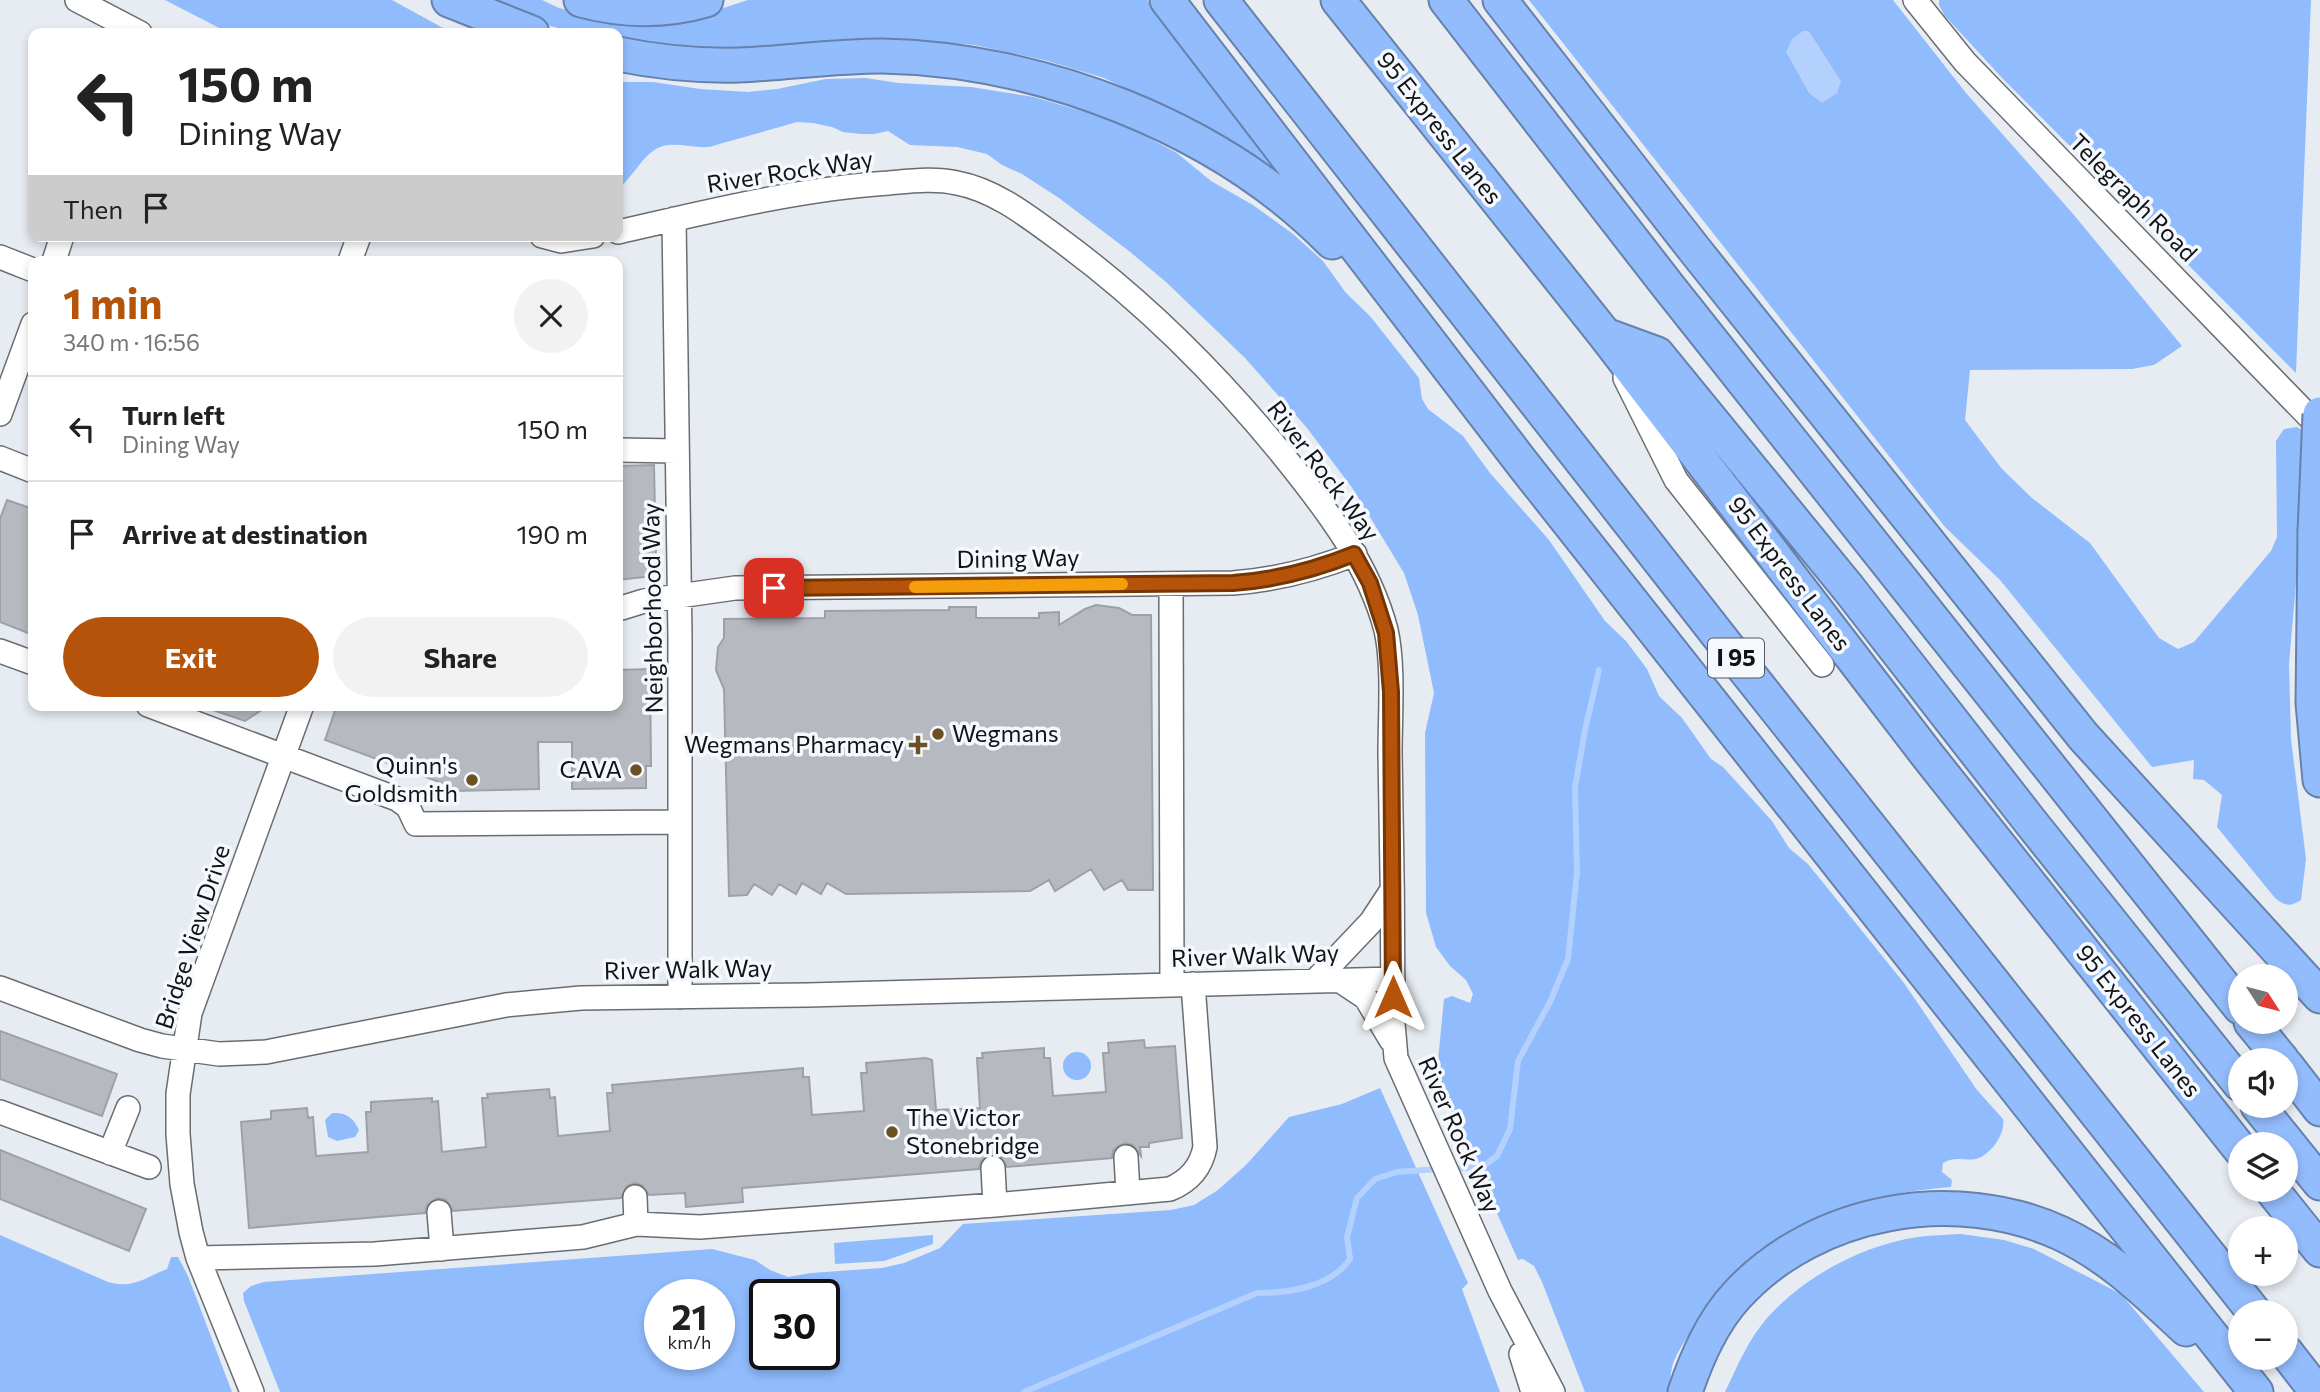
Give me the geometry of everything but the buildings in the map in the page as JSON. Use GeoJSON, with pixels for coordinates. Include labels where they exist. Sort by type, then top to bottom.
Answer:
{"type":"FeatureCollection","features":[{"type":"Feature","properties":{"kind":"highway"},"geometry":{"type":"LineString","coordinates":[[449,0],[519,28]]}},
{"type":"Feature","properties":{"kind":"highway"},"geometry":{"type":"LineString","coordinates":[[581,0],[632,9],[659,8],[706,0]]}},
{"type":"Feature","properties":{"kind":"highway"},"geometry":{"type":"LineString","coordinates":[[1167,0],[1465,388],[2256,1392]]}},
{"type":"Feature","properties":{"kind":"highway","name":"I 95"},"geometry":{"type":"LineString","coordinates":[[1221,0],[1728,648],[2244,1300]]}},
{"type":"Feature","properties":{"kind":"highway","name":"95 Express Lanes"},"geometry":{"type":"LineString","coordinates":[[1338,0],[1605,335],[1928,756],[2228,1134]]}},
{"type":"Feature","properties":{"kind":"highway"},"geometry":{"type":"LineString","coordinates":[[1446,0],[1676,297],[2228,992]]}},
{"type":"Feature","properties":{"kind":"highway"},"geometry":{"type":"LineString","coordinates":[[1500,0],[1694,249],[2083,736],[2320,996]]}},
{"type":"Feature","properties":{"kind":"highway"},"geometry":{"type":"LineString","coordinates":[[623,55],[673,62],[736,65],[880,56],[933,59],[1029,75],[1106,101],[1166,125],[1287,200],[1355,266],[1465,388]]}},
{"type":"Feature","properties":{"kind":"highway"},"geometry":{"type":"LineString","coordinates":[[1605,335],[1657,354],[1849,589],[2228,1069]]}},
{"type":"Feature","properties":{"kind":"highway"},"geometry":{"type":"LineString","coordinates":[[2320,414],[2315,532],[2313,703],[2320,780]]}},
{"type":"Feature","properties":{"kind":"highway"},"geometry":{"type":"LineString","coordinates":[[2261,1034],[2273,1048]]}},
{"type":"Feature","properties":{"kind":"highway"},"geometry":{"type":"LineString","coordinates":[[2298,1081],[2320,1109]]}},
{"type":"Feature","properties":{"kind":"highway"},"geometry":{"type":"LineString","coordinates":[[2268,1118],[2320,1184]]}},
{"type":"Feature","properties":{"kind":"highway"},"geometry":{"type":"LineString","coordinates":[[2282,1202],[2320,1250]]}},
{"type":"Feature","properties":{"kind":"highway"},"geometry":{"type":"LineString","coordinates":[[1685,1392],[1695,1362],[1714,1325],[1735,1296],[1786,1254],[1854,1222],[1889,1213],[1943,1208],[1981,1211],[2024,1221],[2058,1232],[2091,1249],[2122,1270],[2248,1392]]}},
{"type":"Feature","properties":{"kind":"highway"},"geometry":{"type":"LineString","coordinates":[[2298,1367],[2317,1392]]}},
{"type":"Feature","properties":{"kind":"street"},"geometry":{"type":"LineString","coordinates":[[77,0],[130,28]]}},
{"type":"Feature","properties":{"kind":"street","name":"Telegraph Road"},"geometry":{"type":"LineString","coordinates":[[1915,0],[1973,71],[2320,428]]}},
{"type":"Feature","properties":{"kind":"street","name":"River Rock Way"},"geometry":{"type":"LineString","coordinates":[[623,231],[818,190],[902,182],[954,182],[970,186],[1027,216],[1084,257],[1140,303],[1197,357],[1255,421],[1308,487],[1354,554],[1370,583],[1386,633],[1391,692],[1395,1052],[1500,1292],[1553,1392]]}},
{"type":"Feature","properties":{"kind":"street","name":"Neighborhood Way"},"geometry":{"type":"LineString","coordinates":[[674,219],[679,595],[680,997]]}},
{"type":"Feature","properties":{"kind":"street"},"geometry":{"type":"LineString","coordinates":[[0,257],[28,268]]}},
{"type":"Feature","properties":{"kind":"street"},"geometry":{"type":"LineString","coordinates":[[1605,335],[1676,480],[1822,666]]}},
{"type":"Feature","properties":{"kind":"street"},"geometry":{"type":"LineString","coordinates":[[0,414],[28,338]]}},
{"type":"Feature","properties":{"kind":"street"},"geometry":{"type":"LineString","coordinates":[[623,450],[677,451]]}},
{"type":"Feature","properties":{"kind":"street"},"geometry":{"type":"LineString","coordinates":[[0,458],[28,469]]}},
{"type":"Feature","properties":{"kind":"street","name":"Dining Way"},"geometry":{"type":"LineString","coordinates":[[623,607],[645,600],[735,589],[1255,582],[1331,563],[1354,554]]}},
{"type":"Feature","properties":{"kind":"street"},"geometry":{"type":"LineString","coordinates":[[198,1258],[375,1254],[583,1237],[636,1224],[700,1227],[1161,1191],[1179,1185],[1196,1171],[1203,1155],[1205,1137],[1182,985],[1171,584]]}},
{"type":"Feature","properties":{"kind":"street"},"geometry":{"type":"LineString","coordinates":[[0,651],[28,661]]}},
{"type":"Feature","properties":{"kind":"street"},"geometry":{"type":"LineString","coordinates":[[164,711],[397,799],[408,807],[416,824],[680,822]]}},
{"type":"Feature","properties":{"kind":"street","name":"Bridge View Drive"},"geometry":{"type":"LineString","coordinates":[[252,1392],[198,1258],[182,1184],[178,1096],[191,1013],[300,711]]}},
{"type":"Feature","properties":{"kind":"street"},"geometry":{"type":"LineString","coordinates":[[1315,981],[1371,922],[1392,890]]}},
{"type":"Feature","properties":{"kind":"street","name":"River Walk Way"},"geometry":{"type":"LineString","coordinates":[[0,988],[139,1040],[219,1055],[266,1052],[506,1005],[581,998],[1393,979]]}},
{"type":"Feature","properties":{"kind":"street"},"geometry":{"type":"LineString","coordinates":[[1339,980],[1366,998],[1395,1052]]}},
{"type":"Feature","properties":{"kind":"street"},"geometry":{"type":"LineString","coordinates":[[110,1153],[128,1108]]}},
{"type":"Feature","properties":{"kind":"street"},"geometry":{"type":"LineString","coordinates":[[0,1112],[149,1167]]}},
{"type":"Feature","properties":{"kind":"street"},"geometry":{"type":"LineString","coordinates":[[1126,1157],[1128,1193]]}},
{"type":"Feature","properties":{"kind":"street"},"geometry":{"type":"LineString","coordinates":[[993,1168],[995,1205]]}},
{"type":"Feature","properties":{"kind":"street"},"geometry":{"type":"LineString","coordinates":[[635,1196],[636,1224]]}},
{"type":"Feature","properties":{"kind":"street"},"geometry":{"type":"LineString","coordinates":[[439,1212],[442,1249]]}},
{"type":"Feature","properties":{"kind":"street","name":"River Rock Way"},"geometry":{"type":"LineString","coordinates":[[1500,1292],[1533,1392]]}},
{"type":"Feature","properties":{"kind":"shaded area"},"geometry":{"type":"Polygon","coordinates":[[[165,0],[392,0],[443,28],[219,28],[165,0]]]}},
{"type":"Feature","properties":{"kind":"shaded area"},"geometry":{"type":"Polygon","coordinates":[[[475,0],[542,0],[559,8],[598,17],[705,14],[748,0],[1147,0],[1307,200],[1164,108],[1104,78],[1044,60],[974,45],[886,38],[820,45],[659,50],[623,44],[623,28],[558,28],[493,10],[475,0]]]}},
{"type":"Feature","properties":{"kind":"shaded area"},"geometry":{"type":"Polygon","coordinates":[[[1529,0],[1893,0],[1966,93],[2074,215],[2182,346],[2154,365],[2132,369],[1970,370],[1965,420],[2002,469],[2032,498],[2090,543],[2159,638],[2178,649],[2194,642],[2271,551],[2277,537],[2276,441],[2284,429],[2297,427],[2305,432],[2300,536],[2289,664],[2291,739],[2306,859],[2301,900],[2288,905],[2275,898],[2217,827],[2222,795],[2204,780],[2193,779],[2194,760],[2152,767],[2000,580],[1945,527],[1529,0]]]}},
{"type":"Feature","properties":{"kind":"shaded area"},"geometry":{"type":"Polygon","coordinates":[[[1939,0],[2311,0],[2296,373],[2004,80],[1945,16],[1939,0]]]}},
{"type":"Feature","properties":{"kind":"shaded area"},"geometry":{"type":"Polygon","coordinates":[[[1803,31],[1808,31],[1812,36],[1841,81],[1837,93],[1822,103],[1809,93],[1786,52],[1792,39],[1803,31]]]}},
{"type":"Feature","properties":{"kind":"shaded area"},"geometry":{"type":"Polygon","coordinates":[[[866,78],[898,83],[971,87],[1034,97],[1119,122],[1177,153],[1211,181],[1253,205],[1293,234],[1323,261],[1346,293],[1370,316],[1419,378],[1422,399],[1428,409],[1463,436],[1490,473],[1549,540],[1605,621],[1626,641],[1647,669],[1659,696],[1682,718],[1711,759],[1723,767],[1772,821],[1789,848],[1808,864],[1904,983],[1977,1090],[2003,1119],[2000,1137],[1992,1148],[1976,1159],[1956,1159],[1943,1163],[1942,1172],[1952,1180],[1951,1187],[1900,1193],[1851,1205],[1803,1224],[1759,1250],[1730,1279],[1685,1341],[1673,1365],[1668,1392],[1585,1392],[1542,1282],[1534,1266],[1523,1259],[1518,1260],[1430,1065],[1438,1061],[1444,999],[1452,996],[1470,1003],[1473,994],[1466,980],[1450,966],[1436,947],[1426,913],[1425,733],[1434,693],[1418,615],[1404,573],[1353,489],[1307,428],[1245,358],[1166,282],[1129,251],[1059,198],[987,154],[957,147],[910,145],[888,131],[861,134],[797,122],[709,147],[661,147],[647,156],[623,184],[623,82],[653,82],[748,92],[826,79],[866,78]]]}},
{"type":"Feature","properties":{"kind":"shaded area"},"geometry":{"type":"Polygon","coordinates":[[[1077,1052],[1087,1056],[1091,1066],[1087,1076],[1077,1080],[1067,1076],[1063,1066],[1067,1056],[1077,1052]]]}},
{"type":"Feature","properties":{"kind":"shaded area"},"geometry":{"type":"Polygon","coordinates":[[[1380,1088],[1468,1283],[1462,1289],[1500,1392],[280,1392],[244,1301],[243,1293],[251,1286],[264,1282],[712,1249],[755,1260],[788,1277],[882,1268],[904,1263],[940,1248],[963,1224],[1171,1210],[1194,1205],[1218,1190],[1246,1165],[1289,1117],[1342,1104],[1380,1088]]]}},
{"type":"Feature","properties":{"kind":"shaded area"},"geometry":{"type":"Polygon","coordinates":[[[332,1113],[345,1115],[355,1122],[359,1130],[355,1137],[337,1141],[328,1137],[325,1120],[332,1113]]]}},
{"type":"Feature","properties":{"kind":"shaded area"},"geometry":{"type":"Polygon","coordinates":[[[1961,1234],[2004,1240],[2034,1249],[2121,1294],[2204,1392],[1725,1392],[1761,1325],[1799,1288],[1836,1265],[1877,1247],[1923,1236],[1961,1234]]]}},
{"type":"Feature","properties":{"kind":"shaded area"},"geometry":{"type":"Polygon","coordinates":[[[0,1235],[117,1284],[145,1279],[167,1269],[171,1257],[178,1257],[188,1276],[232,1392],[0,1392],[0,1235]]]}},
{"type":"Feature","properties":{"kind":"shaded area"},"geometry":{"type":"Polygon","coordinates":[[[933,1235],[933,1244],[884,1261],[835,1264],[834,1243],[933,1235]]]}},
{"type":"Feature","properties":{"kind":"waterway"},"geometry":{"type":"LineString","coordinates":[[1450,1169],[1482,1167],[1497,1156],[1510,1129],[1518,1061],[1550,1002],[1568,959],[1577,872],[1575,787],[1599,670]]}},
{"type":"Feature","properties":{"kind":"waterway"},"geometry":{"type":"LineString","coordinates":[[1024,1392],[1257,1293],[1295,1290],[1321,1282],[1332,1276],[1350,1259],[1347,1237],[1357,1198],[1375,1179],[1397,1172],[1439,1169]]}},
{"type":"Feature","properties":{"kind":"slow traffic"},"geometry":{"type":"LineString","coordinates":[[915,587],[1122,584]]}},
{"type":"Feature","properties":{"kind":"place","name":"Wegmans"},"geometry":{"type":"Point","coordinates":[938,734]}},
{"type":"Feature","properties":{"kind":"place","name":"Wegmans Pharmacy"},"geometry":{"type":"Point","coordinates":[918,745]}},
{"type":"Feature","properties":{"kind":"place","name":"CAVA"},"geometry":{"type":"Point","coordinates":[636,770]}},
{"type":"Feature","properties":{"kind":"place","name":"Quinn's Goldsmith"},"geometry":{"type":"Point","coordinates":[472,780]}},
{"type":"Feature","properties":{"kind":"place","name":"The Victor Stonebridge"},"geometry":{"type":"Point","coordinates":[892,1132]}},
{"type":"Feature","properties":{"kind":"route"},"geometry":{"type":"LineString","coordinates":[[774,588],[1255,582],[1331,563],[1354,554],[1370,583],[1386,633],[1391,692],[1393,997]]}}]}
